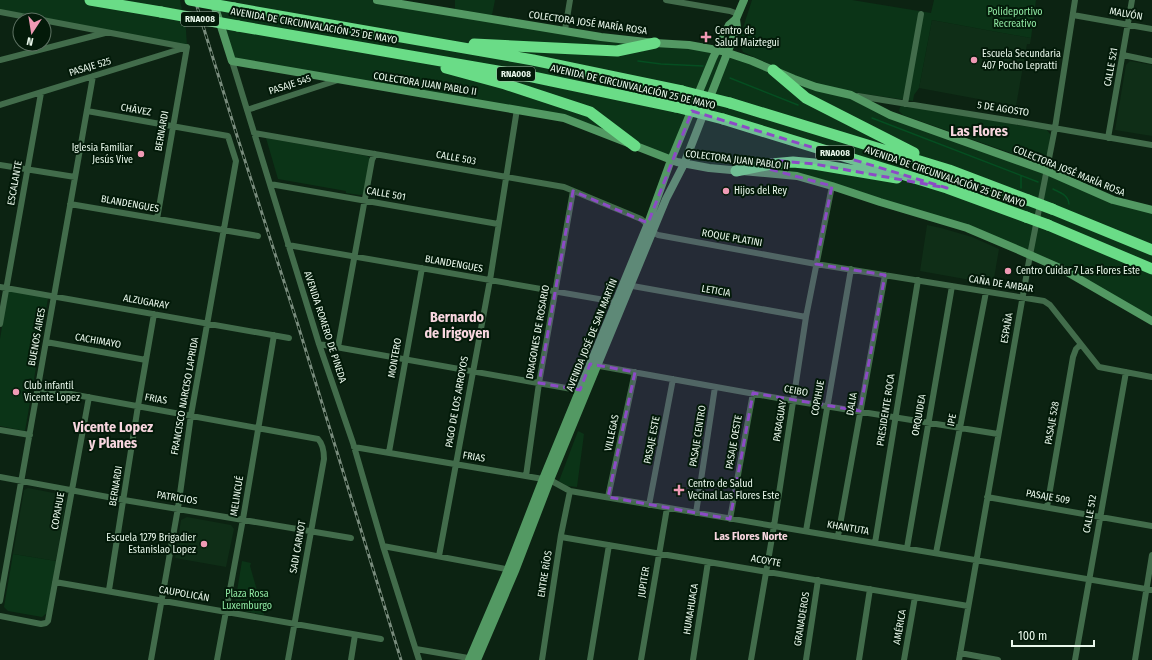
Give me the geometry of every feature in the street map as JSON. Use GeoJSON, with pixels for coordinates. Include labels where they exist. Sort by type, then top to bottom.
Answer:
{"type":"FeatureCollection","features":[{"type":"Feature","properties":{"kind":"highway","name":"AVENIDA DE CIRCUNVALACIÓN 25 DE MAYO"},"geometry":{"type":"LineString","coordinates":[[90,0],[534,77],[676,107],[723,119],[947,188],[1048,225],[1152,269]]}},
{"type":"Feature","properties":{"kind":"highway","name":"AVENIDA DE CIRCUNVALACIÓN 25 DE MAYO"},"geometry":{"type":"LineString","coordinates":[[190,0],[533,60],[682,91],[730,103],[949,170],[1052,209],[1152,250]]}},
{"type":"Feature","properties":{"kind":"highway"},"geometry":{"type":"LineString","coordinates":[[418,40],[617,51],[655,43]]}},
{"type":"Feature","properties":{"kind":"highway","name":"RNA008"},"geometry":{"type":"LineString","coordinates":[[355,45],[505,84],[569,104],[590,112],[635,146]]}},
{"type":"Feature","properties":{"kind":"highway"},"geometry":{"type":"LineString","coordinates":[[773,70],[806,98],[885,140],[949,170]]}},
{"type":"Feature","properties":{"kind":"highway"},"geometry":{"type":"LineString","coordinates":[[736,171],[771,164],[793,162],[807,163],[947,188]]}},
{"type":"Feature","properties":{"kind":"main road","name":"AVENIDA ROMERO DE PINEDA"},"geometry":{"type":"LineString","coordinates":[[213,0],[232,61]]}},
{"type":"Feature","properties":{"kind":"main road","name":"COLECTORA JOSÉ MARÍA ROSA"},"geometry":{"type":"LineString","coordinates":[[377,0],[601,37],[689,45],[728,52],[816,87],[851,95],[890,115],[1047,171],[1113,200],[1152,210]]}},
{"type":"Feature","properties":{"kind":"main road","name":"AVENIDA JOSÉ DE SAN MARTÍN"},"geometry":{"type":"LineString","coordinates":[[473,659],[511,570],[546,479],[650,229],[671,160],[718,50],[744,0]]}},
{"type":"Feature","properties":{"kind":"main road","name":"AVENIDA JOSÉ DE SAN MARTÍN"},"geometry":{"type":"LineString","coordinates":[[650,229],[684,164],[737,28],[737,16]]}},
{"type":"Feature","properties":{"kind":"main road","name":"COLECTORA JUAN PABLO II"},"geometry":{"type":"LineString","coordinates":[[232,61],[564,118],[684,164],[736,171],[797,176],[967,228],[1062,269],[1152,321]]}},
{"type":"Feature","properties":{"kind":"main road","name":"AVENIDA JOSÉ DE SAN MARTÍN"},"geometry":{"type":"LineString","coordinates":[[594,365],[616,302],[627,285]]}},
{"type":"Feature","properties":{"kind":"street"},"geometry":{"type":"LineString","coordinates":[[565,30],[570,0]]}},
{"type":"Feature","properties":{"kind":"street"},"geometry":{"type":"LineString","coordinates":[[666,0],[730,11],[737,16]]}},
{"type":"Feature","properties":{"kind":"street","name":"ESPAÑA"},"geometry":{"type":"LineString","coordinates":[[959,657],[1030,255],[1055,128],[1075,0]]}},
{"type":"Feature","properties":{"kind":"street","name":"CALLE 521"},"geometry":{"type":"LineString","coordinates":[[1108,138],[1132,0]]}},
{"type":"Feature","properties":{"kind":"street"},"geometry":{"type":"LineString","coordinates":[[0,12],[187,47]]}},
{"type":"Feature","properties":{"kind":"street"},"geometry":{"type":"LineString","coordinates":[[905,104],[921,14]]}},
{"type":"Feature","properties":{"kind":"street","name":"MALVÓN"},"geometry":{"type":"LineString","coordinates":[[1073,15],[1152,29]]}},
{"type":"Feature","properties":{"kind":"street"},"geometry":{"type":"LineString","coordinates":[[0,60],[108,32]]}},
{"type":"Feature","properties":{"kind":"street","name":"PASAJE 525"},"geometry":{"type":"LineString","coordinates":[[0,105],[187,47]]}},
{"type":"Feature","properties":{"kind":"street","name":"BERNARDI"},"geometry":{"type":"LineString","coordinates":[[157,219],[187,47]]}},
{"type":"Feature","properties":{"kind":"street"},"geometry":{"type":"LineString","coordinates":[[1123,55],[1152,61]]}},
{"type":"Feature","properties":{"kind":"street","name":"AVENIDA ROMERO DE PINEDA"},"geometry":{"type":"LineString","coordinates":[[232,61],[319,344],[354,447],[419,660]]}},
{"type":"Feature","properties":{"kind":"street","name":"BUENOS AIRES"},"geometry":{"type":"LineString","coordinates":[[0,601],[93,76]]}},
{"type":"Feature","properties":{"kind":"street","name":"PASAJE 545"},"geometry":{"type":"LineString","coordinates":[[246,110],[340,80]]}},
{"type":"Feature","properties":{"kind":"street","name":"ESCALANTE"},"geometry":{"type":"LineString","coordinates":[[0,324],[3,287],[41,93]]}},
{"type":"Feature","properties":{"kind":"street","name":"5 DE AGOSTO"},"geometry":{"type":"LineString","coordinates":[[851,95],[1152,145]]}},
{"type":"Feature","properties":{"kind":"street","name":"PAGO DE LOS ARROYOS"},"geometry":{"type":"LineString","coordinates":[[440,556],[490,280],[517,109]]}},
{"type":"Feature","properties":{"kind":"street","name":"CHÁVEZ"},"geometry":{"type":"LineString","coordinates":[[87,111],[228,136]]}},
{"type":"Feature","properties":{"kind":"street","name":"CALLE 503"},"geometry":{"type":"LineString","coordinates":[[254,133],[564,187],[641,220],[650,229]]}},
{"type":"Feature","properties":{"kind":"street","name":"FRANCISCO NARCISO LAPRIDA"},"geometry":{"type":"LineString","coordinates":[[150,660],[178,508],[191,415],[236,161],[228,136]]}},
{"type":"Feature","properties":{"kind":"street"},"geometry":{"type":"LineString","coordinates":[[338,347],[372,160],[375,154]]}},
{"type":"Feature","properties":{"kind":"street"},"geometry":{"type":"LineString","coordinates":[[0,166],[75,177]]}},
{"type":"Feature","properties":{"kind":"street","name":"CALLE 501"},"geometry":{"type":"LineString","coordinates":[[270,184],[498,224]]}},
{"type":"Feature","properties":{"kind":"street","name":"PARAGUAY"},"geometry":{"type":"LineString","coordinates":[[751,660],[767,572],[806,317],[832,186]]}},
{"type":"Feature","properties":{"kind":"street","name":"DRAGONES DE ROSARIO"},"geometry":{"type":"LineString","coordinates":[[526,476],[539,383],[573,191]]}},
{"type":"Feature","properties":{"kind":"street","name":"BLANDENGUES"},"geometry":{"type":"LineString","coordinates":[[70,204],[258,236]]}},
{"type":"Feature","properties":{"kind":"street","name":"ROQUE PLATINI"},"geometry":{"type":"LineString","coordinates":[[650,229],[658,235],[816,264]]}},
{"type":"Feature","properties":{"kind":"street","name":"BLANDENGUES"},"geometry":{"type":"LineString","coordinates":[[288,245],[616,302]]}},
{"type":"Feature","properties":{"kind":"street","name":"CAÑA DE AMBAR"},"geometry":{"type":"LineString","coordinates":[[816,264],[1047,302],[1099,367],[1152,377]]}},
{"type":"Feature","properties":{"kind":"street","name":"MONTERO"},"geometry":{"type":"LineString","coordinates":[[389,452],[422,268]]}},
{"type":"Feature","properties":{"kind":"street","name":"COPIHUE"},"geometry":{"type":"LineString","coordinates":[[806,531],[851,269]]}},
{"type":"Feature","properties":{"kind":"street","name":"DALIA"},"geometry":{"type":"LineString","coordinates":[[838,536],[885,275]]}},
{"type":"Feature","properties":{"kind":"street","name":"PRESIDENTE ROCA"},"geometry":{"type":"LineString","coordinates":[[875,542],[918,280]]}},
{"type":"Feature","properties":{"kind":"street","name":"LETICIA"},"geometry":{"type":"LineString","coordinates":[[627,285],[806,317]]}},
{"type":"Feature","properties":{"kind":"street","name":"ORQUIDEA"},"geometry":{"type":"LineString","coordinates":[[907,548],[952,286]]}},
{"type":"Feature","properties":{"kind":"street","name":"ALZUGARAY"},"geometry":{"type":"LineString","coordinates":[[3,287],[289,338]]}},
{"type":"Feature","properties":{"kind":"street","name":"IPE"},"geometry":{"type":"LineString","coordinates":[[936,553],[986,292]]}},
{"type":"Feature","properties":{"kind":"street","name":"BERNARDI"},"geometry":{"type":"LineString","coordinates":[[109,590],[154,314]]}},
{"type":"Feature","properties":{"kind":"street","name":"MELINCUÉ"},"geometry":{"type":"LineString","coordinates":[[217,660],[227,612],[274,335]]}},
{"type":"Feature","properties":{"kind":"street","name":"CACHIMAYO"},"geometry":{"type":"LineString","coordinates":[[46,342],[146,360]]}},
{"type":"Feature","properties":{"kind":"street"},"geometry":{"type":"LineString","coordinates":[[319,344],[583,391]]}},
{"type":"Feature","properties":{"kind":"street","name":"PASAJE 528"},"geometry":{"type":"LineString","coordinates":[[1047,507],[1073,357],[1080,344]]}},
{"type":"Feature","properties":{"kind":"street","name":"CEIBO"},"geometry":{"type":"LineString","coordinates":[[594,365],[794,401],[998,434]]}},
{"type":"Feature","properties":{"kind":"street","name":"VILLEGAS"},"geometry":{"type":"LineString","coordinates":[[608,497],[634,372]]}},
{"type":"Feature","properties":{"kind":"street","name":"CALLE 512"},"geometry":{"type":"LineString","coordinates":[[1075,660],[1126,372]]}},
{"type":"Feature","properties":{"kind":"street","name":"PASAJE ESTE"},"geometry":{"type":"LineString","coordinates":[[649,505],[673,379]]}},
{"type":"Feature","properties":{"kind":"street","name":"PASAJE CENTRO"},"geometry":{"type":"LineString","coordinates":[[696,513],[716,387]]}},
{"type":"Feature","properties":{"kind":"street","name":"FRIAS"},"geometry":{"type":"LineString","coordinates":[[38,388],[318,439]]}},
{"type":"Feature","properties":{"kind":"street","name":"PASAJE OESTE"},"geometry":{"type":"LineString","coordinates":[[730,519],[753,393]]}},
{"type":"Feature","properties":{"kind":"street","name":"COPAHUE"},"geometry":{"type":"LineString","coordinates":[[0,616],[41,624],[46,623],[49,617],[90,397]]}},
{"type":"Feature","properties":{"kind":"street"},"geometry":{"type":"LineString","coordinates":[[0,430],[30,435]]}},
{"type":"Feature","properties":{"kind":"street","name":"SADI CARNOT"},"geometry":{"type":"LineString","coordinates":[[288,660],[324,459],[322,442],[318,439]]}},
{"type":"Feature","properties":{"kind":"street","name":"FRIAS"},"geometry":{"type":"LineString","coordinates":[[354,447],[546,479]]}},
{"type":"Feature","properties":{"kind":"street","name":"PATRICIOS"},"geometry":{"type":"LineString","coordinates":[[0,477],[124,500],[351,538]]}},
{"type":"Feature","properties":{"kind":"street","name":"KHANTUTA"},"geometry":{"type":"LineString","coordinates":[[546,479],[570,490],[649,505],[1149,589]]}},
{"type":"Feature","properties":{"kind":"street","name":"ENTRE RÍOS"},"geometry":{"type":"LineString","coordinates":[[542,660],[561,537],[570,490]]}},
{"type":"Feature","properties":{"kind":"street","name":"PASAJE 509"},"geometry":{"type":"LineString","coordinates":[[987,497],[1152,526]]}},
{"type":"Feature","properties":{"kind":"street","name":"JUPITER"},"geometry":{"type":"LineString","coordinates":[[641,660],[667,508]]}},
{"type":"Feature","properties":{"kind":"street","name":"ACOYTE"},"geometry":{"type":"LineString","coordinates":[[561,537],[968,606]]}},
{"type":"Feature","properties":{"kind":"street"},"geometry":{"type":"LineString","coordinates":[[590,660],[609,545]]}},
{"type":"Feature","properties":{"kind":"street"},"geometry":{"type":"LineString","coordinates":[[383,546],[511,570]]}},
{"type":"Feature","properties":{"kind":"street"},"geometry":{"type":"LineString","coordinates":[[1135,660],[1149,589],[1152,555]]}},
{"type":"Feature","properties":{"kind":"street","name":"HUMAHUACA"},"geometry":{"type":"LineString","coordinates":[[694,660],[708,562]]}},
{"type":"Feature","properties":{"kind":"street","name":"GRANADEROS"},"geometry":{"type":"LineString","coordinates":[[806,660],[818,580]]}},
{"type":"Feature","properties":{"kind":"street","name":"CAUPOLICÁN"},"geometry":{"type":"LineString","coordinates":[[55,582],[109,590],[381,639]]}},
{"type":"Feature","properties":{"kind":"street"},"geometry":{"type":"LineString","coordinates":[[858,660],[870,589]]}},
{"type":"Feature","properties":{"kind":"street","name":"AMÉRICA"},"geometry":{"type":"LineString","coordinates":[[904,660],[915,597]]}},
{"type":"Feature","properties":{"kind":"street"},"geometry":{"type":"LineString","coordinates":[[351,660],[355,635]]}},
{"type":"Feature","properties":{"kind":"street"},"geometry":{"type":"LineString","coordinates":[[416,649],[473,659]]}},
{"type":"Feature","properties":{"kind":"street"},"geometry":{"type":"LineString","coordinates":[[959,657],[998,660]]}},
{"type":"Feature","properties":{"kind":"highlighted area"},"geometry":{"type":"Polygon","coordinates":[[[692,111],[947,188],[814,164],[771,160],[769,169],[832,186],[816,264],[885,275],[860,411],[753,393],[730,519],[608,497],[635,372],[590,364],[580,390],[539,383],[573,191],[648,223],[692,111]]]}},
{"type":"Feature","properties":{"kind":"shaded area","name":"Escuela Secundaria 407 Pocho Lepratti"},"geometry":{"type":"Polygon","coordinates":[[[932,20],[1031,38],[1030,44],[1027,44],[1016,106],[919,88],[932,20]]]}},
{"type":"Feature","properties":{"kind":"shaded area"},"geometry":{"type":"Polygon","coordinates":[[[1130,61],[1152,65],[1152,136],[1115,130],[1126,65],[1130,61]]]}},
{"type":"Feature","properties":{"kind":"shaded area"},"geometry":{"type":"Polygon","coordinates":[[[927,225],[972,237],[999,249],[993,284],[920,271],[927,225]]]}},
{"type":"Feature","properties":{"kind":"shaded area"},"geometry":{"type":"Polygon","coordinates":[[[28,488],[64,495],[66,500],[56,561],[13,554],[24,490],[28,488]]]}},
{"type":"Feature","properties":{"kind":"shaded area","name":"Escuela 1279 Brigadier Estanislao Lopez"},"geometry":{"type":"Polygon","coordinates":[[[187,517],[231,525],[234,529],[226,567],[175,558],[181,520],[187,517]]]}},
{"type":"Feature","properties":{"kind":"green space"},"geometry":{"type":"Polygon","coordinates":[[[0,0],[180,0],[186,30],[187,47],[52,22],[52,12],[12,12],[12,14],[0,12],[0,0]]]}},
{"type":"Feature","properties":{"kind":"green space"},"geometry":{"type":"Polygon","coordinates":[[[213,0],[377,0],[497,20],[718,50],[835,92],[1113,200],[1152,210],[1152,321],[1062,269],[967,228],[797,176],[684,164],[564,118],[232,61],[213,0]]]}},
{"type":"Feature","properties":{"kind":"green space"},"geometry":{"type":"Polygon","coordinates":[[[455,0],[495,0],[492,15],[455,9],[455,0]]]}},
{"type":"Feature","properties":{"kind":"green space","name":"Polideportivo Recreativo"},"geometry":{"type":"Polygon","coordinates":[[[752,0],[852,0],[931,13],[934,0],[1036,0],[1031,38],[932,20],[919,88],[914,95],[913,101],[844,91],[809,82],[743,52],[739,43],[740,37],[752,0]]]}},
{"type":"Feature","properties":{"kind":"green space"},"geometry":{"type":"Polygon","coordinates":[[[902,105],[1047,130],[1050,136],[1047,156],[1039,162],[1028,159],[903,115],[899,111],[902,105]]]}},
{"type":"Feature","properties":{"kind":"green space"},"geometry":{"type":"Polygon","coordinates":[[[266,138],[367,156],[370,158],[363,194],[346,193],[346,191],[278,179],[266,138]]]}},
{"type":"Feature","properties":{"kind":"green space"},"geometry":{"type":"Polygon","coordinates":[[[8,290],[48,298],[25,431],[0,426],[0,339],[8,290]]]}},
{"type":"Feature","properties":{"kind":"green space"},"geometry":{"type":"Polygon","coordinates":[[[578,431],[584,434],[577,487],[567,486],[559,481],[578,431]]]}},
{"type":"Feature","properties":{"kind":"green space"},"geometry":{"type":"Polygon","coordinates":[[[13,554],[56,561],[47,613],[42,617],[8,611],[4,607],[13,554]]]}},
{"type":"Feature","properties":{"kind":"green space","name":"Plaza Rosa Luxemburgo"},"geometry":{"type":"Polygon","coordinates":[[[242,561],[251,563],[250,566],[264,615],[234,609],[242,561]]]}},
{"type":"Feature","properties":{"kind":"waterway"},"geometry":{"type":"LineString","coordinates":[[638,61],[661,64],[703,66]]}},
{"type":"Feature","properties":{"kind":"waterway"},"geometry":{"type":"LineString","coordinates":[[730,78],[798,105]]}},
{"type":"Feature","properties":{"kind":"waterway"},"geometry":{"type":"LineString","coordinates":[[872,118],[1038,182]]}},
{"type":"Feature","properties":{"kind":"waterway"},"geometry":{"type":"LineString","coordinates":[[1021,176],[1021,188]]}},
{"type":"Feature","properties":{"kind":"waterway"},"geometry":{"type":"LineString","coordinates":[[1053,189],[1066,196],[1069,204]]}},
{"type":"Feature","properties":{"kind":"railway"},"geometry":{"type":"LineString","coordinates":[[195,0],[297,322],[401,660]]}},
{"type":"Feature","properties":{"kind":"place","name":"Centro de Salud Maiztegui"},"geometry":{"type":"Point","coordinates":[706,37]}},
{"type":"Feature","properties":{"kind":"place","name":"Escuela Secundaria 407 Pocho Lepratti"},"geometry":{"type":"Point","coordinates":[974,60]}},
{"type":"Feature","properties":{"kind":"place","name":"Iglesia Familiar Jesús Vive"},"geometry":{"type":"Point","coordinates":[141,154]}},
{"type":"Feature","properties":{"kind":"place","name":"Hijos del Rey"},"geometry":{"type":"Point","coordinates":[726,191]}},
{"type":"Feature","properties":{"kind":"place","name":"Centro Cuidar 7 Las Flores Este"},"geometry":{"type":"Point","coordinates":[1008,271]}},
{"type":"Feature","properties":{"kind":"place","name":"Club infantil Vicente Lopez"},"geometry":{"type":"Point","coordinates":[16,392]}},
{"type":"Feature","properties":{"kind":"place","name":"Centro de Salud Vecinal Las Flores Este"},"geometry":{"type":"Point","coordinates":[679,490]}},
{"type":"Feature","properties":{"kind":"place","name":"Escuela 1279 Brigadier Estanislao Lopez"},"geometry":{"type":"Point","coordinates":[204,544]}},
{"type":"Feature","properties":{"kind":"district","name":"Las Flores"},"geometry":{"type":"Point","coordinates":[979,131]}},
{"type":"Feature","properties":{"kind":"district","name":"Bernardo de Irigoyen"},"geometry":{"type":"Point","coordinates":[457,326]}},
{"type":"Feature","properties":{"kind":"district","name":"Vicente Lopez y Planes"},"geometry":{"type":"Point","coordinates":[113,436]}},
{"type":"Feature","properties":{"kind":"district","name":"Las Flores Norte"},"geometry":{"type":"Point","coordinates":[751,536]}}]}
